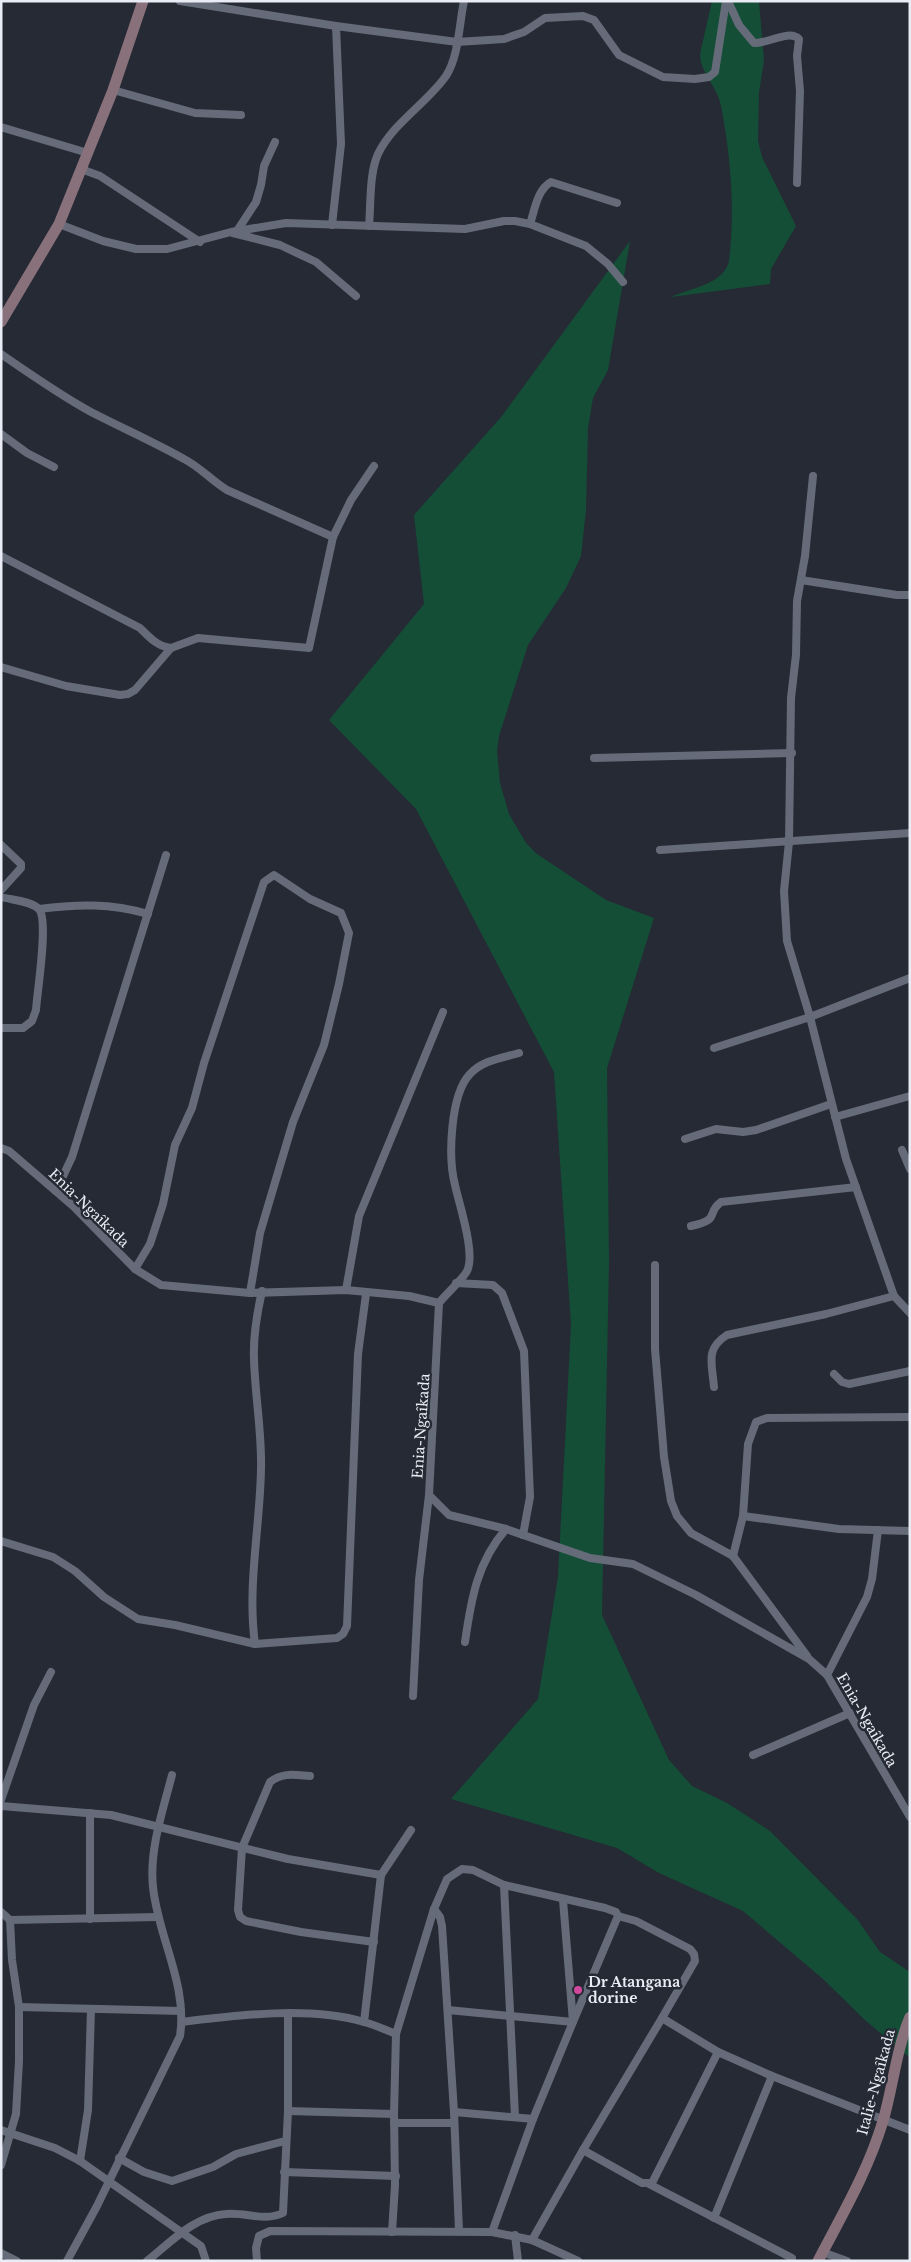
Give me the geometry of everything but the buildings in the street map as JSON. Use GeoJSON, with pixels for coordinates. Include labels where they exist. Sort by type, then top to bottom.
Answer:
{"type":"FeatureCollection","features":[{"type":"Feature","properties":{"kind":"street"},"geometry":{"type":"LineString","coordinates":[[1,322],[59,224],[113,90],[143,1]]}},
{"type":"Feature","properties":{"kind":"street"},"geometry":{"type":"LineString","coordinates":[[180,1],[336,26],[457,42],[504,39],[524,32],[546,18],[583,16],[594,20],[619,55],[663,77],[695,79],[709,77],[715,72],[727,1]]}},
{"type":"Feature","properties":{"kind":"street"},"geometry":{"type":"LineString","coordinates":[[369,226],[374,166],[378,154],[386,141],[446,75],[457,42],[464,1]]}},
{"type":"Feature","properties":{"kind":"street"},"geometry":{"type":"LineString","coordinates":[[727,1],[738,25],[754,43],[764,43],[790,35],[800,39],[797,56],[800,91],[797,183]]}},
{"type":"Feature","properties":{"kind":"street"},"geometry":{"type":"LineString","coordinates":[[332,224],[341,144],[336,26]]}},
{"type":"Feature","properties":{"kind":"street"},"geometry":{"type":"LineString","coordinates":[[113,90],[195,113],[241,115]]}},
{"type":"Feature","properties":{"kind":"street"},"geometry":{"type":"LineString","coordinates":[[1,127],[88,153]]}},
{"type":"Feature","properties":{"kind":"street"},"geometry":{"type":"LineString","coordinates":[[234,232],[256,202],[264,166],[275,142]]}},
{"type":"Feature","properties":{"kind":"street"},"geometry":{"type":"LineString","coordinates":[[81,169],[100,176],[200,242]]}},
{"type":"Feature","properties":{"kind":"street"},"geometry":{"type":"LineString","coordinates":[[530,224],[540,192],[551,182],[617,203]]}},
{"type":"Feature","properties":{"kind":"street"},"geometry":{"type":"LineString","coordinates":[[59,224],[103,241],[136,249],[167,249],[234,232],[286,223],[465,229],[504,221],[530,224],[586,246],[608,264],[623,282]]}},
{"type":"Feature","properties":{"kind":"street"},"geometry":{"type":"LineString","coordinates":[[234,232],[280,245],[316,262],[356,296]]}},
{"type":"Feature","properties":{"kind":"street"},"geometry":{"type":"LineString","coordinates":[[1,354],[43,383],[90,411],[185,459],[201,470],[213,482],[227,490],[333,538]]}},
{"type":"Feature","properties":{"kind":"street"},"geometry":{"type":"LineString","coordinates":[[1,434],[27,453],[54,467]]}},
{"type":"Feature","properties":{"kind":"street"},"geometry":{"type":"LineString","coordinates":[[1,556],[140,628],[162,647],[171,648],[198,638],[310,648],[333,538],[351,500],[374,466]]}},
{"type":"Feature","properties":{"kind":"street"},"geometry":{"type":"LineString","coordinates":[[813,476],[797,601],[796,655],[791,698],[792,753],[789,842],[784,891],[786,941],[810,1017],[835,1116],[856,1187],[894,1296],[910,1313]]}},
{"type":"Feature","properties":{"kind":"street"},"geometry":{"type":"LineString","coordinates":[[801,580],[898,595],[910,595]]}},
{"type":"Feature","properties":{"kind":"street"},"geometry":{"type":"LineString","coordinates":[[1,666],[66,686],[128,694],[135,690],[171,648]]}},
{"type":"Feature","properties":{"kind":"street"},"geometry":{"type":"LineString","coordinates":[[594,758],[792,753]]}},
{"type":"Feature","properties":{"kind":"street"},"geometry":{"type":"LineString","coordinates":[[660,850],[910,833]]}},
{"type":"Feature","properties":{"kind":"street"},"geometry":{"type":"LineString","coordinates":[[1,845],[21,864],[21,868],[1,890]]}},
{"type":"Feature","properties":{"kind":"street"},"geometry":{"type":"LineString","coordinates":[[56,1191],[72,1156],[166,856]]}},
{"type":"Feature","properties":{"kind":"street"},"geometry":{"type":"LineString","coordinates":[[134,1269],[150,1244],[163,1204],[175,1145],[192,1108],[206,1054],[264,882],[274,875],[310,899],[341,913],[349,932],[324,1045],[293,1122],[260,1232],[250,1293]]}},
{"type":"Feature","properties":{"kind":"street"},"geometry":{"type":"LineString","coordinates":[[1,897],[39,909],[98,904],[131,909],[148,914]]}},
{"type":"Feature","properties":{"kind":"street"},"geometry":{"type":"LineString","coordinates":[[1,1028],[23,1028],[32,1021],[36,1010],[44,924],[39,909]]}},
{"type":"Feature","properties":{"kind":"street"},"geometry":{"type":"LineString","coordinates":[[714,1048],[810,1017],[910,978]]}},
{"type":"Feature","properties":{"kind":"street"},"geometry":{"type":"LineString","coordinates":[[346,1290],[359,1216],[443,1012]]}},
{"type":"Feature","properties":{"kind":"street"},"geometry":{"type":"LineString","coordinates":[[439,1302],[467,1272],[470,1257],[464,1218],[454,1182],[452,1154],[453,1115],[469,1075],[484,1063],[519,1053]]}},
{"type":"Feature","properties":{"kind":"street"},"geometry":{"type":"LineString","coordinates":[[835,1116],[910,1096]]}},
{"type":"Feature","properties":{"kind":"street"},"geometry":{"type":"LineString","coordinates":[[685,1138],[716,1128],[743,1132],[756,1130],[832,1104]]}},
{"type":"Feature","properties":{"kind":"street","name":"Enia-Ngaîkada"},"geometry":{"type":"LineString","coordinates":[[1,1148],[9,1151],[73,1206],[134,1269],[162,1286],[250,1293],[262,1291],[346,1290],[366,1294],[409,1296],[439,1302],[429,1495],[449,1515],[506,1529],[590,1558],[633,1564],[696,1595],[809,1659],[827,1676],[910,1817]]}},
{"type":"Feature","properties":{"kind":"street"},"geometry":{"type":"LineString","coordinates":[[902,1150],[910,1169]]}},
{"type":"Feature","properties":{"kind":"street"},"geometry":{"type":"LineString","coordinates":[[691,1226],[707,1222],[712,1218],[717,1204],[721,1202],[856,1187]]}},
{"type":"Feature","properties":{"kind":"street"},"geometry":{"type":"LineString","coordinates":[[655,1265],[655,1349],[664,1457],[671,1501],[677,1516],[691,1533],[733,1556],[809,1659]]}},
{"type":"Feature","properties":{"kind":"street"},"geometry":{"type":"LineString","coordinates":[[456,1283],[493,1285],[502,1293],[524,1351],[530,1497],[524,1535]]}},
{"type":"Feature","properties":{"kind":"street"},"geometry":{"type":"LineString","coordinates":[[255,1644],[252,1618],[261,1466],[260,1425],[254,1358],[256,1319],[262,1291]]}},
{"type":"Feature","properties":{"kind":"street"},"geometry":{"type":"LineString","coordinates":[[1,1541],[53,1557],[75,1571],[104,1597],[138,1619],[175,1625],[255,1644],[337,1638],[343,1634],[347,1626],[358,1354],[366,1294]]}},
{"type":"Feature","properties":{"kind":"street"},"geometry":{"type":"LineString","coordinates":[[714,1387],[712,1351],[716,1342],[727,1335],[826,1314],[894,1296]]}},
{"type":"Feature","properties":{"kind":"street"},"geometry":{"type":"LineString","coordinates":[[834,1374],[842,1382],[849,1384],[910,1370]]}},
{"type":"Feature","properties":{"kind":"street"},"geometry":{"type":"LineString","coordinates":[[733,1556],[743,1516],[748,1444],[756,1422],[767,1418],[910,1417]]}},
{"type":"Feature","properties":{"kind":"street"},"geometry":{"type":"LineString","coordinates":[[413,1696],[419,1580],[429,1495]]}},
{"type":"Feature","properties":{"kind":"street"},"geometry":{"type":"LineString","coordinates":[[743,1516],[840,1529],[910,1530]]}},
{"type":"Feature","properties":{"kind":"street"},"geometry":{"type":"LineString","coordinates":[[465,1642],[472,1596],[480,1570],[491,1545],[506,1529]]}},
{"type":"Feature","properties":{"kind":"street"},"geometry":{"type":"LineString","coordinates":[[827,1676],[867,1597],[878,1530]]}},
{"type":"Feature","properties":{"kind":"street"},"geometry":{"type":"LineString","coordinates":[[1,1800],[34,1705],[51,1672]]}},
{"type":"Feature","properties":{"kind":"street"},"geometry":{"type":"LineString","coordinates":[[753,1755],[850,1713]]}},
{"type":"Feature","properties":{"kind":"street"},"geometry":{"type":"LineString","coordinates":[[310,1776],[288,1774],[278,1776],[270,1782],[242,1848],[238,1910],[240,1917],[246,1922],[374,1942]]}},
{"type":"Feature","properties":{"kind":"street"},"geometry":{"type":"LineString","coordinates":[[67,2261],[98,2206],[119,2158],[180,2036],[182,2022],[174,1969],[158,1917],[152,1885],[154,1854],[172,1775]]}},
{"type":"Feature","properties":{"kind":"street"},"geometry":{"type":"LineString","coordinates":[[1,1806],[111,1815],[288,1859],[381,1875]]}},
{"type":"Feature","properties":{"kind":"street"},"geometry":{"type":"LineString","coordinates":[[90,1813],[90,1919]]}},
{"type":"Feature","properties":{"kind":"street"},"geometry":{"type":"LineString","coordinates":[[364,2022],[381,1875],[411,1830]]}},
{"type":"Feature","properties":{"kind":"street"},"geometry":{"type":"LineString","coordinates":[[392,2232],[396,2176],[394,2118],[396,2034],[434,1909],[447,1879],[462,1869],[473,1870],[504,1885],[616,1912],[618,1916],[636,1922],[690,1949],[694,1954],[695,1961],[582,2150],[532,2240]]}},
{"type":"Feature","properties":{"kind":"street"},"geometry":{"type":"LineString","coordinates":[[504,1885],[515,2118]]}},
{"type":"Feature","properties":{"kind":"street"},"geometry":{"type":"LineString","coordinates":[[563,1900],[573,2022]]}},
{"type":"Feature","properties":{"kind":"street"},"geometry":{"type":"LineString","coordinates":[[434,1909],[440,1917],[442,1926],[454,2112],[459,2231]]}},
{"type":"Feature","properties":{"kind":"street"},"geometry":{"type":"LineString","coordinates":[[1,1912],[10,1920],[158,1917]]}},
{"type":"Feature","properties":{"kind":"street"},"geometry":{"type":"LineString","coordinates":[[492,2232],[533,2119],[618,1916]]}},
{"type":"Feature","properties":{"kind":"street"},"geometry":{"type":"LineString","coordinates":[[1,2165],[18,2101],[19,2007],[10,1942],[10,1920]]}},
{"type":"Feature","properties":{"kind":"street"},"geometry":{"type":"LineString","coordinates":[[19,2007],[181,2011]]}},
{"type":"Feature","properties":{"kind":"street"},"geometry":{"type":"LineString","coordinates":[[80,2161],[88,2110],[91,2009]]}},
{"type":"Feature","properties":{"kind":"street"},"geometry":{"type":"LineString","coordinates":[[448,2010],[573,2022]]}},
{"type":"Feature","properties":{"kind":"street"},"geometry":{"type":"LineString","coordinates":[[182,2022],[288,2014],[324,2014],[364,2022],[396,2034]]}},
{"type":"Feature","properties":{"kind":"street"},"geometry":{"type":"LineString","coordinates":[[147,2261],[196,2221],[226,2214],[272,2218],[283,2213],[288,2111],[288,2014]]}},
{"type":"Feature","properties":{"kind":"street","name":"Italie-Ngaîkada"},"geometry":{"type":"LineString","coordinates":[[820,2256],[859,2186],[884,2120],[891,2082],[910,2017]]}},
{"type":"Feature","properties":{"kind":"street"},"geometry":{"type":"LineString","coordinates":[[662,2018],[718,2052],[772,2076],[910,2130]]}},
{"type":"Feature","properties":{"kind":"street"},"geometry":{"type":"LineString","coordinates":[[649,2184],[654,2180],[718,2052]]}},
{"type":"Feature","properties":{"kind":"street"},"geometry":{"type":"LineString","coordinates":[[714,2218],[772,2076]]}},
{"type":"Feature","properties":{"kind":"street"},"geometry":{"type":"LineString","coordinates":[[288,2111],[454,2123]]}},
{"type":"Feature","properties":{"kind":"street"},"geometry":{"type":"LineString","coordinates":[[454,2112],[533,2119]]}},
{"type":"Feature","properties":{"kind":"street"},"geometry":{"type":"LineString","coordinates":[[1,2130],[55,2148],[80,2161],[107,2183],[183,2232],[200,2246],[206,2261]]}},
{"type":"Feature","properties":{"kind":"street"},"geometry":{"type":"LineString","coordinates":[[119,2158],[144,2172],[172,2181],[213,2167],[236,2154],[286,2141]]}},
{"type":"Feature","properties":{"kind":"street"},"geometry":{"type":"LineString","coordinates":[[582,2150],[642,2183],[649,2184],[792,2258]]}},
{"type":"Feature","properties":{"kind":"street"},"geometry":{"type":"LineString","coordinates":[[284,2172],[396,2176]]}},
{"type":"Feature","properties":{"kind":"street"},"geometry":{"type":"LineString","coordinates":[[257,2261],[256,2248],[260,2236],[270,2232],[459,2231],[515,2235],[532,2240],[578,2261]]}},
{"type":"Feature","properties":{"kind":"street"},"geometry":{"type":"LineString","coordinates":[[515,2235],[518,2261]]}},
{"type":"Feature","properties":{"kind":"street"},"geometry":{"type":"LineString","coordinates":[[1,2253],[17,2261]]}},
{"type":"Feature","properties":{"kind":"street"},"geometry":{"type":"LineString","coordinates":[[820,2256],[847,2261]]}},
{"type":"Feature","properties":{"kind":"green space"},"geometry":{"type":"Polygon","coordinates":[[[712,1],[759,1],[764,61],[759,92],[758,141],[762,157],[796,226],[771,269],[770,284],[671,297],[714,280],[726,269],[729,261],[732,203],[727,145],[719,99],[703,67],[700,54],[712,1]]]}},
{"type":"Feature","properties":{"kind":"green space"},"geometry":{"type":"Polygon","coordinates":[[[630,241],[608,370],[593,398],[588,428],[586,510],[581,556],[566,588],[528,645],[499,736],[497,751],[500,783],[509,814],[526,843],[537,854],[606,900],[654,918],[607,1068],[609,1262],[602,1615],[669,1760],[692,1786],[727,1803],[770,1831],[857,1919],[880,1952],[910,1972],[910,2058],[866,2021],[823,1979],[743,1911],[659,1873],[617,1848],[451,1799],[538,1699],[558,1577],[571,1325],[554,1072],[416,809],[329,720],[424,604],[414,515],[502,416],[630,241]]]}},
{"type":"Feature","properties":{"kind":"place","name":"Dr Atangana dorine"},"geometry":{"type":"Point","coordinates":[578,1990]}}]}
